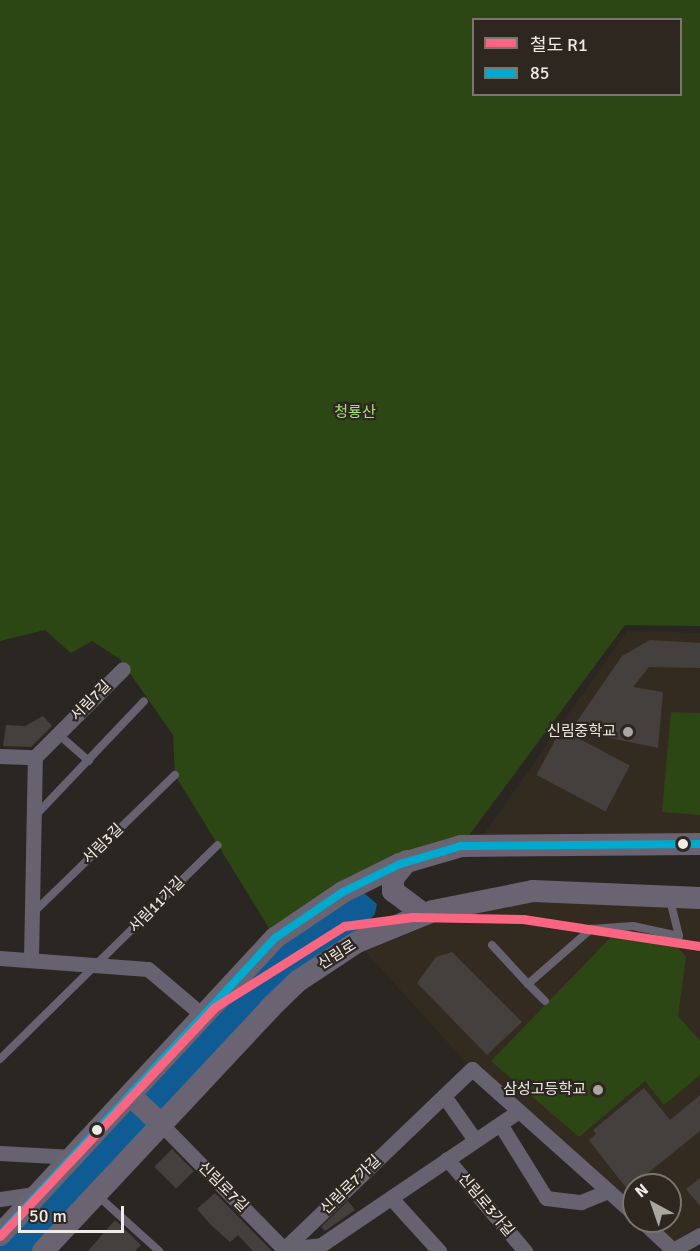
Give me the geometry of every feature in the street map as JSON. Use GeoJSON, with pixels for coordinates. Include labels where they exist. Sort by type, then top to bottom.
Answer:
{"type":"FeatureCollection","features":[{"type":"Feature","properties":{"kind":"main road"},"geometry":{"type":"LineString","coordinates":[[0,1235],[74,1157],[201,1014],[296,922],[407,861],[461,846],[689,843],[700,851]]}},
{"type":"Feature","properties":{"kind":"main road"},"geometry":{"type":"LineString","coordinates":[[407,861],[393,878],[393,891],[424,914]]}},
{"type":"Feature","properties":{"kind":"main road","name":"신림로"},"geometry":{"type":"LineString","coordinates":[[43,1251],[298,981],[357,942],[424,914],[534,891],[700,898]]}},
{"type":"Feature","properties":{"kind":"main road"},"geometry":{"type":"LineString","coordinates":[[130,1095],[161,1124]]}},
{"type":"Feature","properties":{"kind":"street","name":"서림7길"},"geometry":{"type":"LineString","coordinates":[[34,757],[123,669]]}},
{"type":"Feature","properties":{"kind":"street"},"geometry":{"type":"LineString","coordinates":[[0,756],[34,757],[31,960]]}},
{"type":"Feature","properties":{"kind":"street"},"geometry":{"type":"LineString","coordinates":[[0,958],[148,969],[201,1014]]}},
{"type":"Feature","properties":{"kind":"street","name":"신림로7가길"},"geometry":{"type":"LineString","coordinates":[[284,1250],[472,1069],[622,1203]]}},
{"type":"Feature","properties":{"kind":"street"},"geometry":{"type":"LineString","coordinates":[[444,1096],[475,1140]]}},
{"type":"Feature","properties":{"kind":"street","name":"신림로7가길"},"geometry":{"type":"LineString","coordinates":[[284,1250],[326,1248],[391,1198],[519,1112]]}},
{"type":"Feature","properties":{"kind":"street","name":"신림로7길"},"geometry":{"type":"LineString","coordinates":[[161,1124],[284,1250]]}},
{"type":"Feature","properties":{"kind":"street"},"geometry":{"type":"LineString","coordinates":[[500,1124],[546,1198],[581,1202],[608,1191]]}},
{"type":"Feature","properties":{"kind":"street"},"geometry":{"type":"LineString","coordinates":[[0,1153],[74,1157]]}},
{"type":"Feature","properties":{"kind":"street","name":"신림로3가길"},"geometry":{"type":"LineString","coordinates":[[447,1159],[525,1251]]}},
{"type":"Feature","properties":{"kind":"street"},"geometry":{"type":"LineString","coordinates":[[0,1199],[40,1193]]}},
{"type":"Feature","properties":{"kind":"street"},"geometry":{"type":"LineString","coordinates":[[391,1198],[439,1251]]}},
{"type":"Feature","properties":{"kind":"street"},"geometry":{"type":"LineString","coordinates":[[655,1233],[673,1250],[700,1235]]}},
{"type":"Feature","properties":{"kind":"lane"},"geometry":{"type":"LineString","coordinates":[[34,817],[144,701]]}},
{"type":"Feature","properties":{"kind":"lane","name":"서림7길"},"geometry":{"type":"LineString","coordinates":[[58,734],[89,761]]}},
{"type":"Feature","properties":{"kind":"lane","name":"서림3길"},"geometry":{"type":"LineString","coordinates":[[32,914],[175,775]]}},
{"type":"Feature","properties":{"kind":"lane","name":"서림11가길"},"geometry":{"type":"LineString","coordinates":[[0,1059],[218,845]]}},
{"type":"Feature","properties":{"kind":"lane"},"geometry":{"type":"LineString","coordinates":[[528,984],[591,929],[633,926],[679,936],[679,919],[668,896]]}},
{"type":"Feature","properties":{"kind":"lane"},"geometry":{"type":"LineString","coordinates":[[492,945],[545,1001]]}},
{"type":"Feature","properties":{"kind":"lane"},"geometry":{"type":"LineString","coordinates":[[96,1194],[159,1251]]}},
{"type":"Feature","properties":{"kind":"shaded area","name":"신림중학교"},"geometry":{"type":"Polygon","coordinates":[[[627,631],[700,633],[700,833],[484,834],[627,631]]]}},
{"type":"Feature","properties":{"kind":"shaded area","name":"삼성고등학교"},"geometry":{"type":"Polygon","coordinates":[[[700,898],[700,1235],[673,1249],[655,1233],[682,1233],[682,1173],[622,1173],[622,1203],[472,1069],[357,942],[483,899],[700,898]]]}},
{"type":"Feature","properties":{"kind":"green space","name":"청룡산"},"geometry":{"type":"Polygon","coordinates":[[[0,0],[700,0],[700,626],[625,625],[461,846],[431,853],[275,938],[175,775],[173,735],[120,659],[92,641],[71,653],[45,630],[0,641],[0,0]]]}},
{"type":"Feature","properties":{"kind":"green space"},"geometry":{"type":"Polygon","coordinates":[[[671,712],[700,713],[700,815],[662,812],[671,712]]]}},
{"type":"Feature","properties":{"kind":"green space"},"geometry":{"type":"Polygon","coordinates":[[[613,935],[670,938],[686,957],[678,1016],[700,1041],[700,1075],[664,1105],[645,1081],[579,1137],[491,1061],[613,935]]]}},
{"type":"Feature","properties":{"kind":"water"},"geometry":{"type":"Polygon","coordinates":[[[364,893],[377,904],[375,914],[36,1251],[0,1251],[0,1242],[296,929],[364,893]]]}},
{"type":"Feature","properties":{"kind":"building"},"geometry":{"type":"Polygon","coordinates":[[[650,640],[700,643],[700,668],[649,667],[633,687],[663,692],[658,748],[571,730],[622,656],[650,640]]]}},
{"type":"Feature","properties":{"kind":"building"},"geometry":{"type":"Polygon","coordinates":[[[43,716],[52,726],[31,747],[3,746],[6,725],[25,726],[43,716]]]}},
{"type":"Feature","properties":{"kind":"building"},"geometry":{"type":"Polygon","coordinates":[[[561,729],[630,766],[605,812],[537,775],[561,729]]]}},
{"type":"Feature","properties":{"kind":"building"},"geometry":{"type":"Polygon","coordinates":[[[452,952],[522,1022],[487,1055],[417,983],[436,957],[452,952]]]}},
{"type":"Feature","properties":{"kind":"building"},"geometry":{"type":"Polygon","coordinates":[[[644,1088],[670,1120],[700,1095],[700,1131],[648,1173],[622,1173],[622,1183],[589,1140],[596,1134],[593,1130],[644,1088]]]}},
{"type":"Feature","properties":{"kind":"building"},"geometry":{"type":"Polygon","coordinates":[[[172,1149],[194,1171],[176,1189],[154,1167],[172,1149]]]}},
{"type":"Feature","properties":{"kind":"building"},"geometry":{"type":"Polygon","coordinates":[[[700,1178],[700,1206],[686,1189],[700,1178]]]}},
{"type":"Feature","properties":{"kind":"building"},"geometry":{"type":"Polygon","coordinates":[[[215,1193],[272,1251],[253,1251],[238,1235],[230,1242],[211,1225],[197,1209],[215,1193]]]}},
{"type":"Feature","properties":{"kind":"building"},"geometry":{"type":"Polygon","coordinates":[[[348,1201],[355,1210],[325,1231],[321,1227],[348,1201]]]}},
{"type":"Feature","properties":{"kind":"building"},"geometry":{"type":"Polygon","coordinates":[[[115,1220],[141,1245],[135,1251],[88,1251],[115,1220]]]}},
{"type":"Feature","properties":{"kind":"rail line","name":"R1"},"geometry":{"type":"LineString","coordinates":[[0,1236],[215,1007],[344,926],[412,917],[523,919],[700,946]]}},
{"type":"Feature","properties":{"kind":"transit line","name":"85"},"geometry":{"type":"LineString","coordinates":[[0,1235],[275,938],[343,892],[400,864],[461,846],[700,844]]}},
{"type":"Feature","properties":{"kind":"place","name":"신림중학교"},"geometry":{"type":"Point","coordinates":[628,732]}},
{"type":"Feature","properties":{"kind":"place","name":"삼성고등학교"},"geometry":{"type":"Point","coordinates":[598,1090]}}]}
